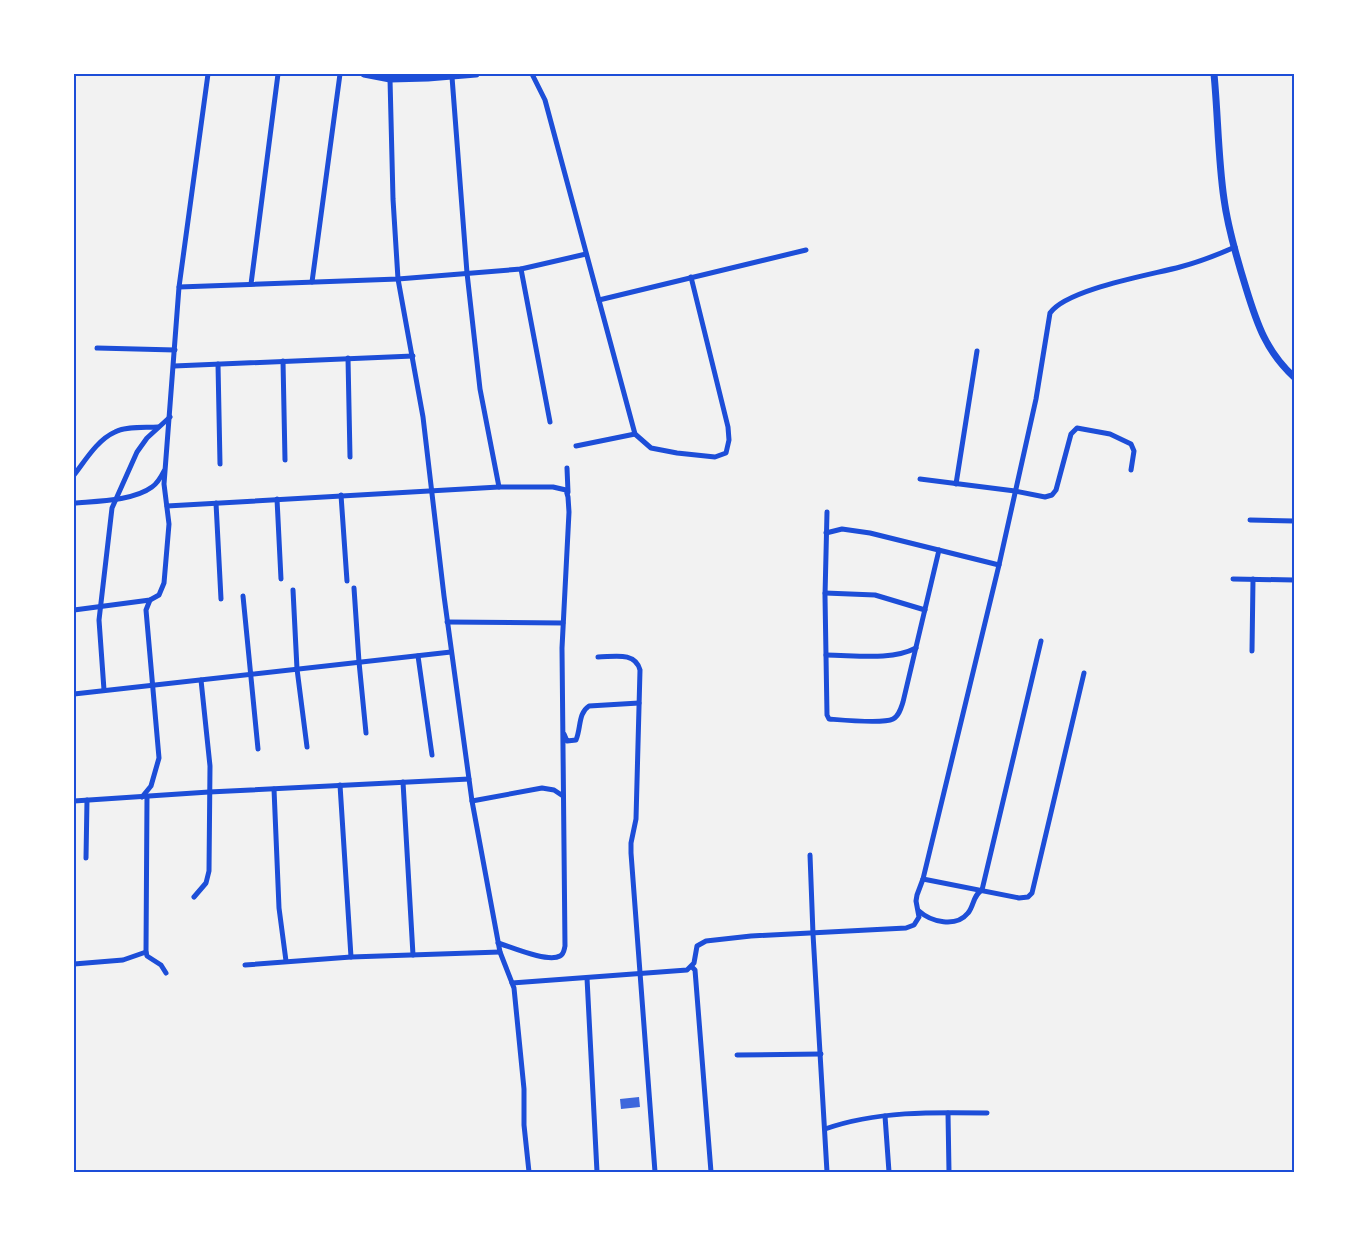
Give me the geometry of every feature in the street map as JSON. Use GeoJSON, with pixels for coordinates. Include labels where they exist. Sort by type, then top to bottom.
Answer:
{"type":"FeatureCollection","features":[{"type":"Feature","properties":{"kind":"street"},"geometry":{"type":"LineString","coordinates":[[74,610],[150,600],[159,594],[164,583],[169,524],[164,484],[179,287],[208,74]]}},
{"type":"Feature","properties":{"kind":"street"},"geometry":{"type":"LineString","coordinates":[[251,284],[278,74]]}},
{"type":"Feature","properties":{"kind":"street"},"geometry":{"type":"LineString","coordinates":[[312,282],[340,74]]}},
{"type":"Feature","properties":{"kind":"street"},"geometry":{"type":"LineString","coordinates":[[364,74],[390,79],[452,77],[476,74]]}},
{"type":"Feature","properties":{"kind":"street"},"geometry":{"type":"LineString","coordinates":[[532,74],[545,100],[635,434],[650,448],[716,457],[726,453],[729,440],[728,427],[691,277]]}},
{"type":"Feature","properties":{"kind":"street"},"geometry":{"type":"LineString","coordinates":[[1214,74],[1224,200],[1234,247],[1254,316],[1266,343],[1276,358],[1294,377]]}},
{"type":"Feature","properties":{"kind":"street"},"geometry":{"type":"LineString","coordinates":[[452,77],[467,273],[480,389],[499,487]]}},
{"type":"Feature","properties":{"kind":"street"},"geometry":{"type":"LineString","coordinates":[[390,79],[393,200],[398,280],[423,417],[447,622],[472,801],[500,952],[514,988],[524,1089],[524,1124],[529,1172]]}},
{"type":"Feature","properties":{"kind":"street"},"geometry":{"type":"LineString","coordinates":[[512,983],[687,970],[694,963],[697,946],[706,941],[751,936],[906,928],[916,922],[918,917],[917,895],[923,879],[999,565],[1036,399],[1050,313],[1063,302],[1076,296],[1210,258],[1234,247]]}},
{"type":"Feature","properties":{"kind":"street"},"geometry":{"type":"LineString","coordinates":[[599,300],[806,250]]}},
{"type":"Feature","properties":{"kind":"street"},"geometry":{"type":"LineString","coordinates":[[179,287],[398,280],[521,269],[586,254]]}},
{"type":"Feature","properties":{"kind":"street"},"geometry":{"type":"LineString","coordinates":[[521,269],[550,422]]}},
{"type":"Feature","properties":{"kind":"street"},"geometry":{"type":"LineString","coordinates":[[96,348],[175,350]]}},
{"type":"Feature","properties":{"kind":"street"},"geometry":{"type":"LineString","coordinates":[[956,484],[977,351]]}},
{"type":"Feature","properties":{"kind":"street"},"geometry":{"type":"LineString","coordinates":[[174,366],[413,356]]}},
{"type":"Feature","properties":{"kind":"street"},"geometry":{"type":"LineString","coordinates":[[348,358],[350,457]]}},
{"type":"Feature","properties":{"kind":"street"},"geometry":{"type":"LineString","coordinates":[[282,361],[285,460]]}},
{"type":"Feature","properties":{"kind":"street"},"geometry":{"type":"LineString","coordinates":[[218,364],[220,464]]}},
{"type":"Feature","properties":{"kind":"street"},"geometry":{"type":"LineString","coordinates":[[104,690],[99,628],[108,530],[112,508],[137,452],[147,438],[170,417]]}},
{"type":"Feature","properties":{"kind":"street"},"geometry":{"type":"LineString","coordinates":[[74,475],[102,440],[115,432],[128,429],[159,427]]}},
{"type":"Feature","properties":{"kind":"street"},"geometry":{"type":"LineString","coordinates":[[920,479],[1015,491],[1045,497],[1056,490],[1072,434],[1077,428],[1110,434],[1132,444],[1134,451],[1131,470]]}},
{"type":"Feature","properties":{"kind":"street"},"geometry":{"type":"LineString","coordinates":[[576,446],[635,434]]}},
{"type":"Feature","properties":{"kind":"street"},"geometry":{"type":"LineString","coordinates":[[498,942],[541,957],[556,958],[563,954],[565,946],[563,732],[564,624],[569,512],[566,468]]}},
{"type":"Feature","properties":{"kind":"street"},"geometry":{"type":"LineString","coordinates":[[74,503],[116,499],[146,491],[159,481],[166,469]]}},
{"type":"Feature","properties":{"kind":"street"},"geometry":{"type":"LineString","coordinates":[[167,506],[499,487],[557,487],[566,490],[568,494]]}},
{"type":"Feature","properties":{"kind":"street"},"geometry":{"type":"LineString","coordinates":[[341,496],[346,581]]}},
{"type":"Feature","properties":{"kind":"street"},"geometry":{"type":"LineString","coordinates":[[277,499],[281,579]]}},
{"type":"Feature","properties":{"kind":"street"},"geometry":{"type":"LineString","coordinates":[[216,502],[221,599]]}},
{"type":"Feature","properties":{"kind":"street"},"geometry":{"type":"LineString","coordinates":[[827,512],[825,593],[828,718],[881,721],[895,718],[901,708],[939,550]]}},
{"type":"Feature","properties":{"kind":"street"},"geometry":{"type":"LineString","coordinates":[[1250,520],[1294,521]]}},
{"type":"Feature","properties":{"kind":"street"},"geometry":{"type":"LineString","coordinates":[[826,533],[834,530],[851,530],[999,565]]}},
{"type":"Feature","properties":{"kind":"street"},"geometry":{"type":"LineString","coordinates":[[1233,579],[1294,580]]}},
{"type":"Feature","properties":{"kind":"street"},"geometry":{"type":"LineString","coordinates":[[1252,579],[1252,651]]}},
{"type":"Feature","properties":{"kind":"street"},"geometry":{"type":"LineString","coordinates":[[354,588],[366,733]]}},
{"type":"Feature","properties":{"kind":"street"},"geometry":{"type":"LineString","coordinates":[[293,590],[297,669],[307,747]]}},
{"type":"Feature","properties":{"kind":"street"},"geometry":{"type":"LineString","coordinates":[[825,593],[875,595],[925,610]]}},
{"type":"Feature","properties":{"kind":"street"},"geometry":{"type":"LineString","coordinates":[[243,596],[258,749]]}},
{"type":"Feature","properties":{"kind":"street"},"geometry":{"type":"LineString","coordinates":[[150,600],[146,610],[159,758],[151,786],[144,797],[146,952],[147,956],[161,965],[166,973]]}},
{"type":"Feature","properties":{"kind":"street"},"geometry":{"type":"LineString","coordinates":[[447,622],[564,624]]}},
{"type":"Feature","properties":{"kind":"street"},"geometry":{"type":"LineString","coordinates":[[918,911],[930,919],[946,922],[956,921],[967,915],[977,894],[982,890],[1041,641]]}},
{"type":"Feature","properties":{"kind":"street"},"geometry":{"type":"LineString","coordinates":[[826,655],[890,656],[901,655],[916,648]]}},
{"type":"Feature","properties":{"kind":"street"},"geometry":{"type":"LineString","coordinates":[[74,694],[451,652]]}},
{"type":"Feature","properties":{"kind":"street"},"geometry":{"type":"LineString","coordinates":[[418,656],[432,755]]}},
{"type":"Feature","properties":{"kind":"street"},"geometry":{"type":"LineString","coordinates":[[598,657],[629,656],[636,661],[640,670],[636,819],[630,842],[655,1172]]}},
{"type":"Feature","properties":{"kind":"street"},"geometry":{"type":"LineString","coordinates":[[923,879],[1019,898],[1028,897],[1032,893],[1084,673]]}},
{"type":"Feature","properties":{"kind":"street"},"geometry":{"type":"LineString","coordinates":[[194,897],[206,883],[208,877],[208,749],[201,680]]}},
{"type":"Feature","properties":{"kind":"street"},"geometry":{"type":"LineString","coordinates":[[563,732],[567,741],[576,740],[583,711],[589,706],[639,703]]}},
{"type":"Feature","properties":{"kind":"street"},"geometry":{"type":"LineString","coordinates":[[74,801],[469,779]]}},
{"type":"Feature","properties":{"kind":"street"},"geometry":{"type":"LineString","coordinates":[[403,782],[413,955]]}},
{"type":"Feature","properties":{"kind":"street"},"geometry":{"type":"LineString","coordinates":[[340,786],[351,957]]}},
{"type":"Feature","properties":{"kind":"street"},"geometry":{"type":"LineString","coordinates":[[472,801],[542,788],[554,790],[563,796]]}},
{"type":"Feature","properties":{"kind":"street"},"geometry":{"type":"LineString","coordinates":[[274,789],[279,908],[286,961]]}},
{"type":"Feature","properties":{"kind":"street"},"geometry":{"type":"LineString","coordinates":[[86,858],[87,800]]}},
{"type":"Feature","properties":{"kind":"street"},"geometry":{"type":"LineString","coordinates":[[810,855],[827,1172]]}},
{"type":"Feature","properties":{"kind":"street"},"geometry":{"type":"LineString","coordinates":[[74,964],[123,960],[146,952]]}},
{"type":"Feature","properties":{"kind":"street"},"geometry":{"type":"LineString","coordinates":[[244,965],[351,957],[500,952]]}},
{"type":"Feature","properties":{"kind":"street"},"geometry":{"type":"LineString","coordinates":[[692,967],[695,970],[711,1172]]}},
{"type":"Feature","properties":{"kind":"street"},"geometry":{"type":"LineString","coordinates":[[587,978],[597,1172]]}},
{"type":"Feature","properties":{"kind":"street"},"geometry":{"type":"LineString","coordinates":[[737,1055],[821,1054]]}},
{"type":"Feature","properties":{"kind":"street"},"geometry":{"type":"LineString","coordinates":[[825,1129],[861,1118],[948,1112],[987,1113]]}},
{"type":"Feature","properties":{"kind":"street"},"geometry":{"type":"LineString","coordinates":[[948,1112],[949,1172]]}},
{"type":"Feature","properties":{"kind":"street"},"geometry":{"type":"LineString","coordinates":[[886,1116],[889,1172]]}},
{"type":"Feature","properties":{"kind":"building"},"geometry":{"type":"Polygon","coordinates":[[[639,1097],[640,1107],[621,1109],[620,1099],[639,1097]]]}}]}
